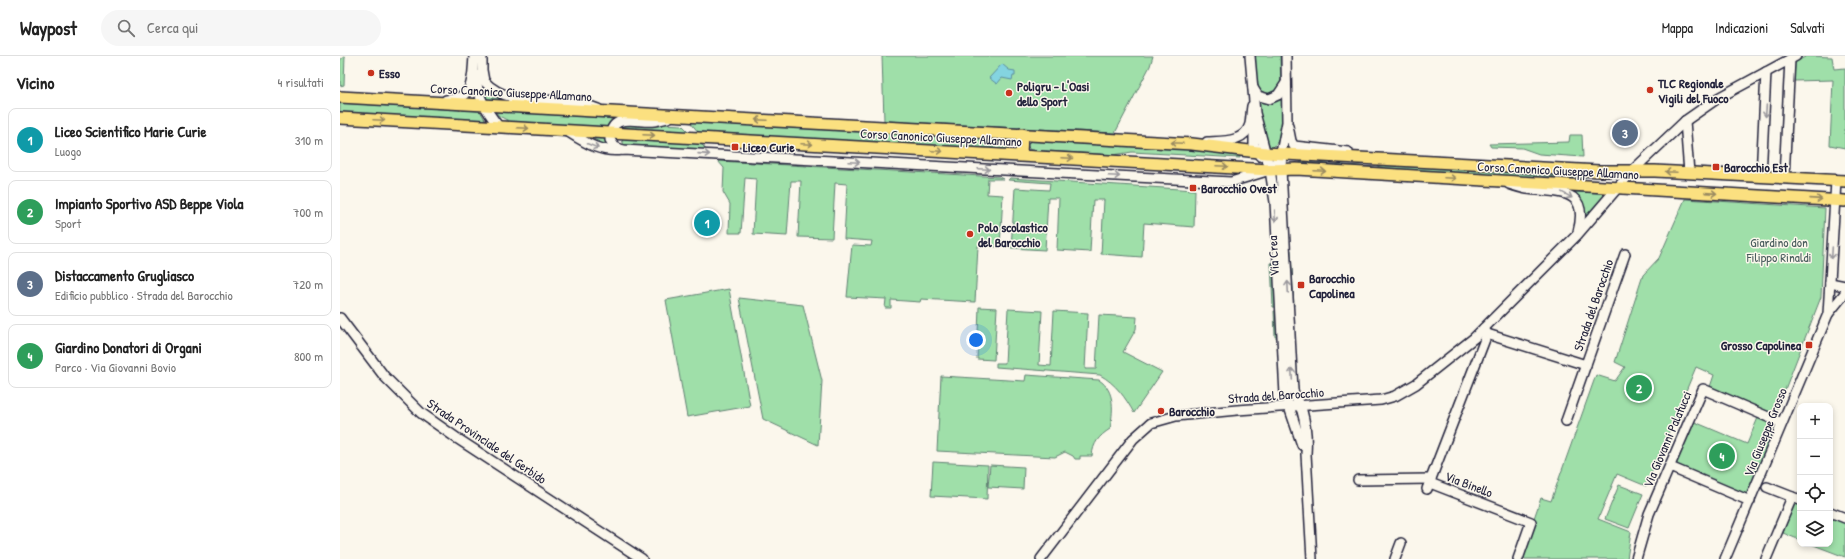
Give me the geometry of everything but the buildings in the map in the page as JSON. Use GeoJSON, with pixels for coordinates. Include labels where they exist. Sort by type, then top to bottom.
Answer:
{"type":"FeatureCollection","features":[{"type":"Feature","properties":{"kind":"main road","name":"Corso Canonico Giuseppe Allamano"},"geometry":{"type":"LineString","coordinates":[[340,97],[1192,144],[1261,153],[1599,171],[1689,173],[1840,181]]}},
{"type":"Feature","properties":{"kind":"main road","name":"Corso Canonico Giuseppe Allamano"},"geometry":{"type":"LineString","coordinates":[[342,119],[1616,187],[1840,201]]}},
{"type":"Feature","properties":{"kind":"main road"},"geometry":{"type":"LineString","coordinates":[[1021,155],[1022,134]]}},
{"type":"Feature","properties":{"kind":"street"},"geometry":{"type":"LineString","coordinates":[[424,101],[453,99],[464,95],[471,83],[474,56]]}},
{"type":"Feature","properties":{"kind":"street"},"geometry":{"type":"LineString","coordinates":[[477,56],[476,84],[482,105],[499,127]]}},
{"type":"Feature","properties":{"kind":"street"},"geometry":{"type":"LineString","coordinates":[[482,56],[484,81],[501,93],[520,98],[573,102],[605,111]]}},
{"type":"Feature","properties":{"kind":"street","name":"Via Crea"},"geometry":{"type":"LineString","coordinates":[[1250,56],[1255,113],[1254,145],[1276,170],[1293,390],[1294,396],[1300,406],[1305,429],[1312,559]]}},
{"type":"Feature","properties":{"kind":"street"},"geometry":{"type":"LineString","coordinates":[[1276,170],[1282,154],[1287,122],[1286,56]]}},
{"type":"Feature","properties":{"kind":"street"},"geometry":{"type":"LineString","coordinates":[[1784,178],[1793,58]]}},
{"type":"Feature","properties":{"kind":"street","name":"Strada del Barocchio"},"geometry":{"type":"LineString","coordinates":[[1041,559],[1133,439],[1141,430],[1151,423],[1176,416],[1369,401],[1395,396],[1409,389],[1485,331],[1577,236],[1616,187],[1685,121],[1718,98],[1793,58]]}},
{"type":"Feature","properties":{"kind":"street"},"geometry":{"type":"LineString","coordinates":[[1761,177],[1766,72]]}},
{"type":"Feature","properties":{"kind":"street"},"geometry":{"type":"LineString","coordinates":[[1252,87],[1258,96],[1269,99],[1278,95],[1286,83]]}},
{"type":"Feature","properties":{"kind":"street"},"geometry":{"type":"LineString","coordinates":[[1192,144],[1226,141],[1238,138],[1245,134],[1249,126],[1253,101]]}},
{"type":"Feature","properties":{"kind":"street","name":"Corso Canonico Giuseppe Allamano"},"geometry":{"type":"LineString","coordinates":[[610,133],[616,123],[622,121],[654,121],[680,115]]}},
{"type":"Feature","properties":{"kind":"street"},"geometry":{"type":"LineString","coordinates":[[1685,121],[1689,173]]}},
{"type":"Feature","properties":{"kind":"street"},"geometry":{"type":"LineString","coordinates":[[1287,122],[1292,144],[1298,147],[1382,154],[1407,161]]}},
{"type":"Feature","properties":{"kind":"street","name":"Corso Canonico Giuseppe Allamano"},"geometry":{"type":"LineString","coordinates":[[567,130],[596,148],[614,151],[623,150],[1231,182],[1276,170]]}},
{"type":"Feature","properties":{"kind":"street"},"geometry":{"type":"LineString","coordinates":[[610,133],[612,144],[623,150]]}},
{"type":"Feature","properties":{"kind":"street","name":"Via Crea"},"geometry":{"type":"LineString","coordinates":[[1276,170],[1275,202],[1285,395],[1306,454]]}},
{"type":"Feature","properties":{"kind":"street"},"geometry":{"type":"LineString","coordinates":[[1502,181],[1522,188],[1554,190],[1570,195],[1575,200],[1580,211],[1580,222],[1577,236]]}},
{"type":"Feature","properties":{"kind":"street","name":"Via Giuseppe Grosso"},"geometry":{"type":"LineString","coordinates":[[1725,559],[1828,314],[1830,283],[1840,201],[1840,181]]}},
{"type":"Feature","properties":{"kind":"street","name":"Strada del Barocchio"},"geometry":{"type":"LineString","coordinates":[[1566,421],[1625,254]]}},
{"type":"Feature","properties":{"kind":"street"},"geometry":{"type":"LineString","coordinates":[[1830,283],[1845,286]]}},
{"type":"Feature","properties":{"kind":"street","name":"Via Giuseppe Grosso"},"geometry":{"type":"LineString","coordinates":[[1828,314],[1842,304],[1845,293]]}},
{"type":"Feature","properties":{"kind":"street"},"geometry":{"type":"LineString","coordinates":[[1830,295],[1842,304]]}},
{"type":"Feature","properties":{"kind":"street","name":"Strada Provinciale del Gerbido"},"geometry":{"type":"LineString","coordinates":[[340,318],[384,376],[421,412],[458,439],[642,559]]}},
{"type":"Feature","properties":{"kind":"street","name":"Strada del Barocchio"},"geometry":{"type":"LineString","coordinates":[[1485,331],[1586,365]]}},
{"type":"Feature","properties":{"kind":"street","name":"Strada del Barocchio"},"geometry":{"type":"LineString","coordinates":[[1429,484],[1485,331]]}},
{"type":"Feature","properties":{"kind":"street","name":"Via Giovanni Palatucci"},"geometry":{"type":"LineString","coordinates":[[1636,559],[1649,514],[1703,389],[1782,423]]}},
{"type":"Feature","properties":{"kind":"street"},"geometry":{"type":"LineString","coordinates":[[1670,467],[1750,501]]}},
{"type":"Feature","properties":{"kind":"street"},"geometry":{"type":"LineString","coordinates":[[1358,480],[1429,484]]}},
{"type":"Feature","properties":{"kind":"street","name":"Via Binello"},"geometry":{"type":"LineString","coordinates":[[1429,484],[1531,522],[1518,559]]}},
{"type":"Feature","properties":{"kind":"street"},"geometry":{"type":"LineString","coordinates":[[1766,559],[1796,498],[1767,487]]}},
{"type":"Feature","properties":{"kind":"street"},"geometry":{"type":"LineString","coordinates":[[1833,513],[1845,518]]}},
{"type":"Feature","properties":{"kind":"street"},"geometry":{"type":"LineString","coordinates":[[1395,559],[1401,543]]}},
{"type":"Feature","properties":{"kind":"green space"},"geometry":{"type":"Polygon","coordinates":[[[345,56],[344,85],[340,86],[340,60],[345,56]]]}},
{"type":"Feature","properties":{"kind":"green space","name":"Poligru - L'Oasi dello Sport"},"geometry":{"type":"Polygon","coordinates":[[[882,56],[1153,56],[1150,66],[1115,133],[884,121],[882,56]]]}},
{"type":"Feature","properties":{"kind":"green space"},"geometry":{"type":"Polygon","coordinates":[[[1252,56],[1280,56],[1281,88],[1268,97],[1256,90],[1252,56]]]}},
{"type":"Feature","properties":{"kind":"green space"},"geometry":{"type":"Polygon","coordinates":[[[1807,56],[1832,57],[1834,69],[1845,68],[1845,148],[1830,145],[1833,80],[1794,81],[1795,62],[1807,56]]]}},
{"type":"Feature","properties":{"kind":"green space"},"geometry":{"type":"Polygon","coordinates":[[[479,75],[508,100],[483,99],[479,75]]]}},
{"type":"Feature","properties":{"kind":"green space"},"geometry":{"type":"Polygon","coordinates":[[[1282,94],[1281,130],[1276,143],[1272,148],[1270,147],[1260,120],[1258,98],[1282,94]]]}},
{"type":"Feature","properties":{"kind":"green space"},"geometry":{"type":"Polygon","coordinates":[[[340,103],[480,111],[486,121],[340,112],[340,103]]]}},
{"type":"Feature","properties":{"kind":"green space"},"geometry":{"type":"Polygon","coordinates":[[[495,111],[609,118],[613,121],[608,127],[511,122],[499,116],[495,111]]]}},
{"type":"Feature","properties":{"kind":"green space"},"geometry":{"type":"Polygon","coordinates":[[[625,122],[682,125],[689,132],[616,128],[625,122]]]}},
{"type":"Feature","properties":{"kind":"green space"},"geometry":{"type":"Polygon","coordinates":[[[690,122],[1006,140],[1010,144],[1006,149],[699,133],[690,122]]]}},
{"type":"Feature","properties":{"kind":"green space"},"geometry":{"type":"Polygon","coordinates":[[[1570,135],[1582,135],[1583,157],[1539,154],[1522,148],[1491,147],[1489,144],[1569,142],[1570,135]]]}},
{"type":"Feature","properties":{"kind":"green space"},"geometry":{"type":"Polygon","coordinates":[[[589,137],[607,138],[606,143],[604,144],[589,137]]]}},
{"type":"Feature","properties":{"kind":"green space"},"geometry":{"type":"Polygon","coordinates":[[[622,139],[701,143],[706,150],[624,146],[622,139]]]}},
{"type":"Feature","properties":{"kind":"green space"},"geometry":{"type":"Polygon","coordinates":[[[1031,141],[1194,150],[1240,156],[1240,158],[1132,152],[1113,155],[1030,150],[1027,145],[1031,141]]]}},
{"type":"Feature","properties":{"kind":"green space"},"geometry":{"type":"Polygon","coordinates":[[[718,161],[999,177],[1003,179],[988,179],[987,194],[1003,195],[1000,247],[978,246],[975,302],[921,299],[920,302],[891,300],[891,308],[885,308],[886,299],[847,297],[852,245],[871,246],[872,241],[844,239],[847,184],[835,183],[832,238],[798,237],[801,181],[791,181],[787,236],[753,234],[756,179],[745,178],[741,233],[729,233],[730,204],[723,192],[724,168],[718,161]]]}},
{"type":"Feature","properties":{"kind":"green space"},"geometry":{"type":"Polygon","coordinates":[[[1300,162],[1376,167],[1391,164],[1585,174],[1585,178],[1542,176],[1524,177],[1300,165],[1300,162]]]}},
{"type":"Feature","properties":{"kind":"green space"},"geometry":{"type":"Polygon","coordinates":[[[1010,178],[1195,190],[1194,227],[1144,223],[1142,257],[1101,254],[1104,200],[1093,200],[1090,252],[1057,250],[1059,198],[1048,198],[1045,250],[1011,248],[1015,188],[1049,190],[1050,183],[1008,180],[1010,178]]]}},
{"type":"Feature","properties":{"kind":"green space"},"geometry":{"type":"Polygon","coordinates":[[[1574,193],[1604,193],[1604,196],[1588,217],[1584,217],[1574,196],[1574,193]]]}},
{"type":"Feature","properties":{"kind":"green space","name":"Giardino don Filippo Rinaldi"},"geometry":{"type":"Polygon","coordinates":[[[1685,199],[1825,208],[1821,297],[1775,415],[1710,387],[1714,375],[1696,367],[1646,486],[1617,474],[1598,519],[1631,532],[1627,559],[1520,559],[1541,498],[1551,501],[1596,375],[1615,381],[1625,367],[1615,362],[1643,275],[1659,258],[1685,199]]]}},
{"type":"Feature","properties":{"kind":"green space"},"geometry":{"type":"Polygon","coordinates":[[[1288,250],[1291,250],[1294,306],[1292,306],[1288,250]]]}},
{"type":"Feature","properties":{"kind":"green space"},"geometry":{"type":"Polygon","coordinates":[[[1271,263],[1274,263],[1276,307],[1273,307],[1271,263]]]}},
{"type":"Feature","properties":{"kind":"green space"},"geometry":{"type":"Polygon","coordinates":[[[729,289],[750,406],[687,417],[666,300],[729,289]]]}},
{"type":"Feature","properties":{"kind":"green space"},"geometry":{"type":"Polygon","coordinates":[[[739,298],[803,305],[822,381],[818,445],[763,419],[739,298]]]}},
{"type":"Feature","properties":{"kind":"green space"},"geometry":{"type":"Polygon","coordinates":[[[979,307],[997,308],[994,360],[977,359],[979,307]]]}},
{"type":"Feature","properties":{"kind":"green space"},"geometry":{"type":"Polygon","coordinates":[[[1008,309],[1042,311],[1039,365],[1051,366],[1054,311],[1088,313],[1085,369],[1096,369],[1099,315],[1137,317],[1136,329],[1123,352],[1162,372],[1134,413],[1120,391],[1111,382],[1100,375],[996,367],[996,363],[1005,363],[1008,309]]]}},
{"type":"Feature","properties":{"kind":"green space"},"geometry":{"type":"Polygon","coordinates":[[[1274,311],[1277,311],[1278,337],[1275,337],[1274,311]]]}},
{"type":"Feature","properties":{"kind":"green space"},"geometry":{"type":"Polygon","coordinates":[[[1026,375],[1099,380],[1104,385],[1111,396],[1112,402],[1110,429],[1097,440],[1092,456],[1080,456],[1080,459],[1075,459],[1073,456],[1065,452],[1055,457],[937,451],[941,376],[1025,381],[1026,375]]]}},
{"type":"Feature","properties":{"kind":"green space"},"geometry":{"type":"Polygon","coordinates":[[[1760,413],[1782,423],[1750,501],[1670,467],[1690,420],[1747,444],[1760,413]]]}},
{"type":"Feature","properties":{"kind":"green space"},"geometry":{"type":"Polygon","coordinates":[[[933,462],[988,465],[987,499],[931,496],[933,462]]]}},
{"type":"Feature","properties":{"kind":"green space"},"geometry":{"type":"Polygon","coordinates":[[[990,465],[1024,467],[1023,489],[988,487],[990,465]]]}},
{"type":"Feature","properties":{"kind":"green space"},"geometry":{"type":"Polygon","coordinates":[[[1619,485],[1643,494],[1629,528],[1605,519],[1619,485]]]}},
{"type":"Feature","properties":{"kind":"green space"},"geometry":{"type":"Polygon","coordinates":[[[1794,503],[1797,504],[1797,539],[1783,533],[1794,503]]]}},
{"type":"Feature","properties":{"kind":"green space"},"geometry":{"type":"Polygon","coordinates":[[[1833,518],[1845,523],[1845,557],[1819,547],[1833,547],[1833,518]]]}},
{"type":"Feature","properties":{"kind":"water"},"geometry":{"type":"Polygon","coordinates":[[[1002,64],[1009,70],[1015,71],[1015,76],[1013,76],[1012,80],[1002,78],[997,84],[989,78],[1002,64]]]}},
{"type":"Feature","properties":{"kind":"place","name":"Esso"},"geometry":{"type":"Point","coordinates":[371,73]}},
{"type":"Feature","properties":{"kind":"place","name":"TLC Regionale Vigili del Fuoco"},"geometry":{"type":"Point","coordinates":[1650,90]}},
{"type":"Feature","properties":{"kind":"place","name":"Poligru - L'Oasi dello Sport"},"geometry":{"type":"Point","coordinates":[1009,93]}},
{"type":"Feature","properties":{"kind":"place","name":"Distaccamento Grugliasco"},"geometry":{"type":"Point","coordinates":[1625,133]}},
{"type":"Feature","properties":{"kind":"place","name":"Liceo Curie"},"geometry":{"type":"Point","coordinates":[735,147]}},
{"type":"Feature","properties":{"kind":"place","name":"Barocchio Est"},"geometry":{"type":"Point","coordinates":[1716,167]}},
{"type":"Feature","properties":{"kind":"place","name":"Barocchio Ovest"},"geometry":{"type":"Point","coordinates":[1193,188]}},
{"type":"Feature","properties":{"kind":"place","name":"Liceo Scientifico Marie Curie"},"geometry":{"type":"Point","coordinates":[707,223]}},
{"type":"Feature","properties":{"kind":"place","name":"Polo scolastico del Barocchio"},"geometry":{"type":"Point","coordinates":[970,234]}},
{"type":"Feature","properties":{"kind":"place","name":"Barocchio Capolinea"},"geometry":{"type":"Point","coordinates":[1301,285]}},
{"type":"Feature","properties":{"kind":"place","name":"Grosso Capolinea"},"geometry":{"type":"Point","coordinates":[1809,345]}},
{"type":"Feature","properties":{"kind":"place","name":"Impianto Sportivo ASD Beppe Viola"},"geometry":{"type":"Point","coordinates":[1639,388]}},
{"type":"Feature","properties":{"kind":"place","name":"Barocchio"},"geometry":{"type":"Point","coordinates":[1161,411]}},
{"type":"Feature","properties":{"kind":"place","name":"Giardino Donatori di Organi"},"geometry":{"type":"Point","coordinates":[1722,456]}}]}
